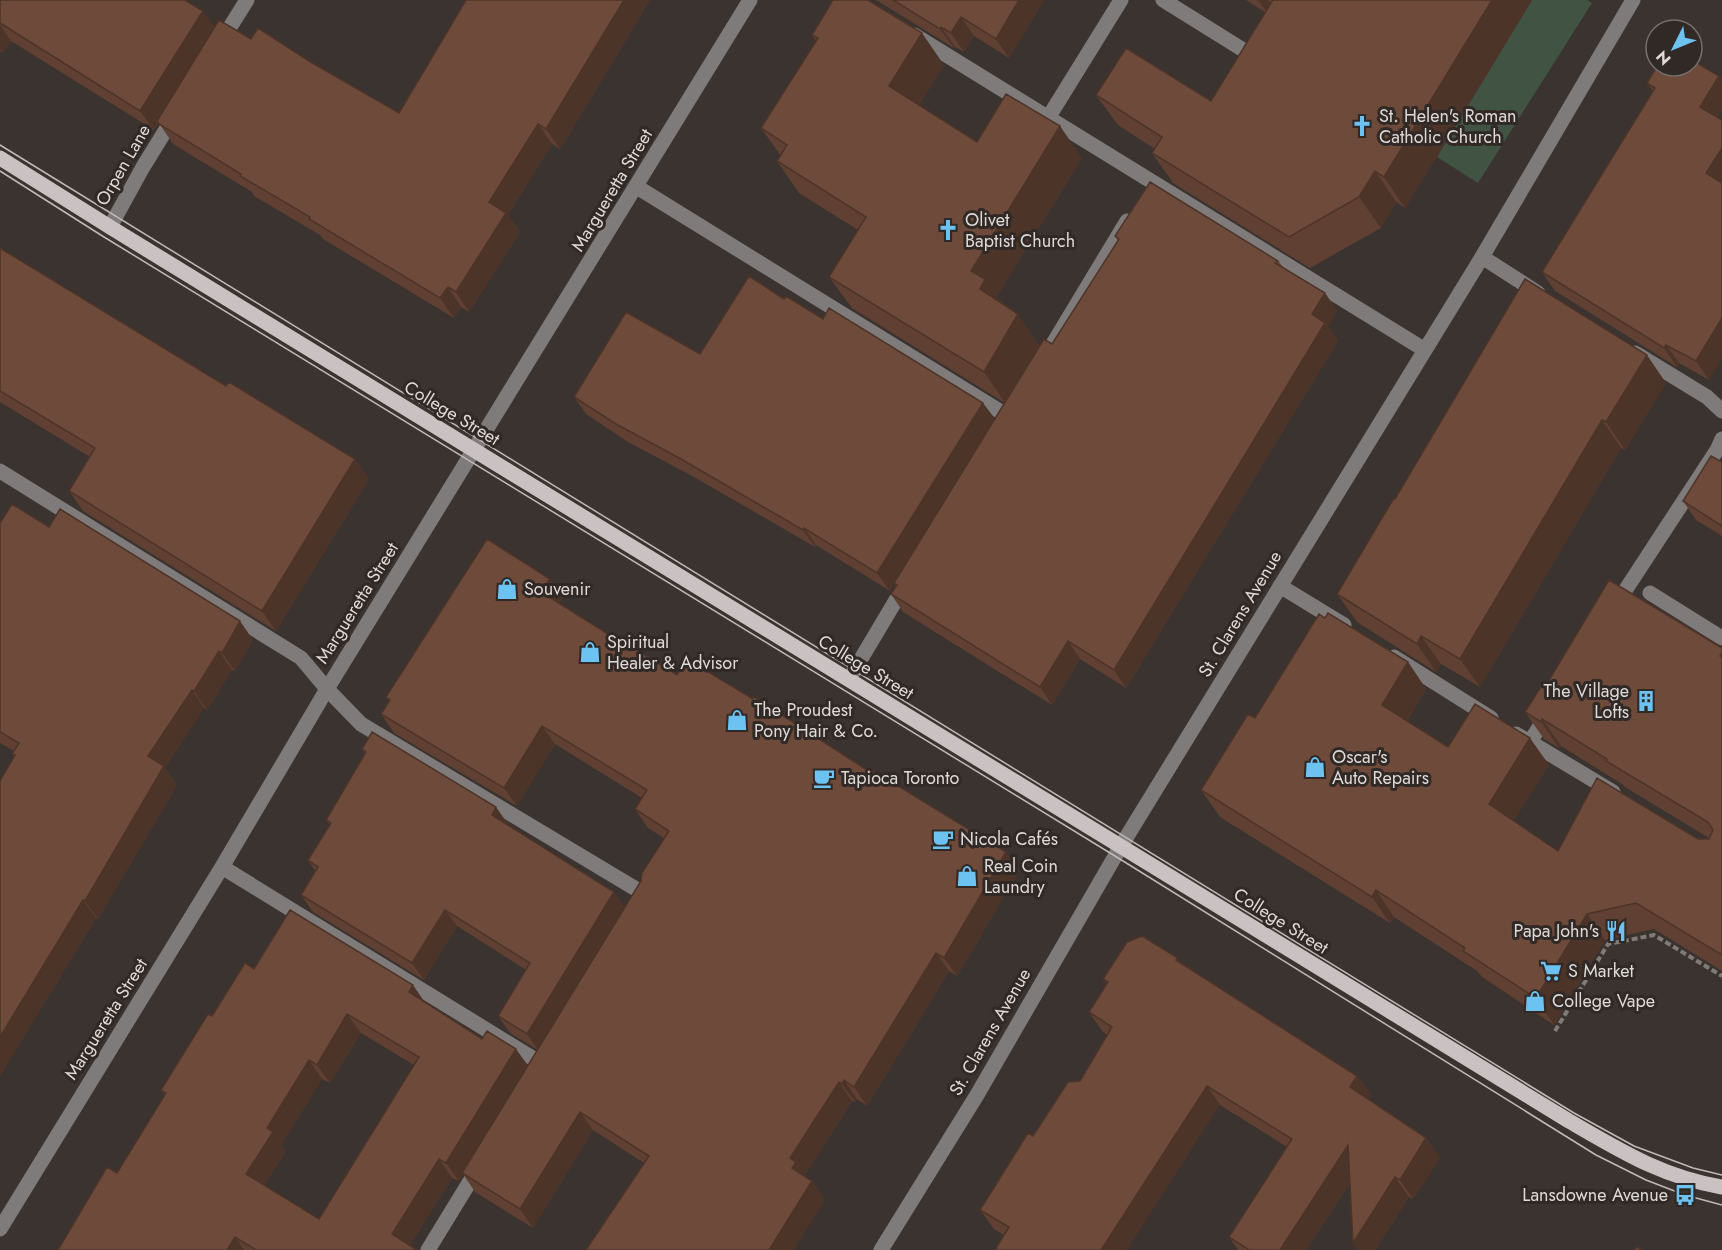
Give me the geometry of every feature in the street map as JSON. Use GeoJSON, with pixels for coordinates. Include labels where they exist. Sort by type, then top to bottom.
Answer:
{"type":"FeatureCollection","features":[{"type":"Feature","properties":{"kind":"main road","name":"College Street"},"geometry":{"type":"LineString","coordinates":[[0,158],[1545,1107],[1630,1156],[1683,1179],[1722,1187]]}},
{"type":"Feature","properties":{"kind":"street"},"geometry":{"type":"LineString","coordinates":[[210,59],[247,0]]}},
{"type":"Feature","properties":{"kind":"street","name":"Margueretta Street"},"geometry":{"type":"LineString","coordinates":[[0,1229],[222,867],[327,689],[750,0]]}},
{"type":"Feature","properties":{"kind":"street"},"geometry":{"type":"LineString","coordinates":[[1048,118],[1121,0]]}},
{"type":"Feature","properties":{"kind":"street"},"geometry":{"type":"LineString","coordinates":[[1163,0],[1253,56]]}},
{"type":"Feature","properties":{"kind":"street","name":"St. Clarens Avenue"},"geometry":{"type":"LineString","coordinates":[[881,1250],[977,1095],[1121,846],[1482,257],[1633,0]]}},
{"type":"Feature","properties":{"kind":"street"},"geometry":{"type":"LineString","coordinates":[[897,25],[1048,118],[1148,185],[1425,350]]}},
{"type":"Feature","properties":{"kind":"street","name":"Orpen Lane"},"geometry":{"type":"LineString","coordinates":[[110,227],[143,167],[185,99]]}},
{"type":"Feature","properties":{"kind":"street"},"geometry":{"type":"LineString","coordinates":[[637,187],[1009,417]]}},
{"type":"Feature","properties":{"kind":"street"},"geometry":{"type":"LineString","coordinates":[[1045,357],[1134,209]]}},
{"type":"Feature","properties":{"kind":"street"},"geometry":{"type":"LineString","coordinates":[[1482,257],[1555,303]]}},
{"type":"Feature","properties":{"kind":"street"},"geometry":{"type":"LineString","coordinates":[[1626,347],[1707,397],[1722,411]]}},
{"type":"Feature","properties":{"kind":"street"},"geometry":{"type":"LineString","coordinates":[[1609,616],[1722,439]]}},
{"type":"Feature","properties":{"kind":"street"},"geometry":{"type":"LineString","coordinates":[[3,479],[301,658],[361,724],[646,895],[634,915]]}},
{"type":"Feature","properties":{"kind":"street"},"geometry":{"type":"LineString","coordinates":[[849,679],[912,572]]}},
{"type":"Feature","properties":{"kind":"street"},"geometry":{"type":"LineString","coordinates":[[1280,586],[1354,631]]}},
{"type":"Feature","properties":{"kind":"street"},"geometry":{"type":"LineString","coordinates":[[1650,592],[1722,638]]}},
{"type":"Feature","properties":{"kind":"street"},"geometry":{"type":"LineString","coordinates":[[1383,650],[1621,797]]}},
{"type":"Feature","properties":{"kind":"street"},"geometry":{"type":"LineString","coordinates":[[1530,742],[1554,704]]}},
{"type":"Feature","properties":{"kind":"street"},"geometry":{"type":"LineString","coordinates":[[222,867],[542,1064]]}},
{"type":"Feature","properties":{"kind":"street"},"geometry":{"type":"LineString","coordinates":[[428,1250],[488,1152]]}},
{"type":"Feature","properties":{"kind":"path"},"geometry":{"type":"LineString","coordinates":[[1555,1031],[1608,944],[1654,934],[1722,976]]}},
{"type":"Feature","properties":{"kind":"green space"},"geometry":{"type":"Polygon","coordinates":[[[1532,0],[1587,0],[1592,3],[1478,183],[1437,157],[1532,0]]]}},
{"type":"Feature","properties":{"kind":"building"},"geometry":{"type":"Polygon","coordinates":[[[0,0],[185,0],[203,11],[140,111],[0,23],[0,0]]]}},
{"type":"Feature","properties":{"kind":"building"},"geometry":{"type":"Polygon","coordinates":[[[466,0],[624,0],[546,129],[538,124],[489,202],[506,213],[456,292],[448,287],[440,298],[240,176],[241,174],[157,121],[219,20],[251,39],[258,28],[309,61],[399,113],[466,0]]]}},
{"type":"Feature","properties":{"kind":"building"},"geometry":{"type":"Polygon","coordinates":[[[833,0],[868,0],[922,33],[889,86],[977,142],[1006,94],[1060,126],[971,271],[985,279],[980,289],[1018,314],[984,372],[829,277],[866,217],[777,161],[787,145],[761,128],[818,38],[812,35],[833,0]]]}},
{"type":"Feature","properties":{"kind":"building"},"geometry":{"type":"Polygon","coordinates":[[[893,0],[1019,0],[996,39],[961,17],[951,33],[941,27],[940,29],[893,0]]]}},
{"type":"Feature","properties":{"kind":"building","name":"St. Helen's Roman Catholic Church"},"geometry":{"type":"Polygon","coordinates":[[[1273,0],[1492,0],[1384,177],[1375,171],[1359,197],[1289,237],[1152,153],[1162,137],[1096,95],[1126,48],[1211,101],[1273,0]]]}},
{"type":"Feature","properties":{"kind":"building"},"geometry":{"type":"Polygon","coordinates":[[[1704,67],[1719,76],[1700,107],[1722,120],[1722,148],[1706,173],[1722,183],[1722,318],[1696,361],[1666,345],[1664,348],[1542,272],[1655,88],[1647,83],[1650,78],[1704,78],[1704,67]]]}},
{"type":"Feature","properties":{"kind":"building"},"geometry":{"type":"Polygon","coordinates":[[[1150,182],[1278,261],[1275,263],[1325,293],[1312,314],[1325,323],[1114,670],[1068,641],[1040,687],[891,594],[897,585],[894,583],[1044,339],[1052,344],[1119,239],[1115,236],[1150,182]]]}},
{"type":"Feature","properties":{"kind":"building"},"geometry":{"type":"Polygon","coordinates":[[[0,248],[226,386],[229,382],[355,459],[262,611],[69,491],[95,448],[0,391],[0,248]]]}},
{"type":"Feature","properties":{"kind":"building"},"geometry":{"type":"Polygon","coordinates":[[[749,276],[784,299],[786,296],[823,319],[829,308],[983,403],[877,573],[804,528],[803,530],[616,424],[574,397],[626,312],[700,354],[749,276]]]}},
{"type":"Feature","properties":{"kind":"building"},"geometry":{"type":"Polygon","coordinates":[[[1525,279],[1647,355],[1606,422],[1602,420],[1460,659],[1421,636],[1417,644],[1337,594],[1525,279]]]}},
{"type":"Feature","properties":{"kind":"building"},"geometry":{"type":"Polygon","coordinates":[[[1711,456],[1722,462],[1722,526],[1683,501],[1711,456]]]}},
{"type":"Feature","properties":{"kind":"building"},"geometry":{"type":"Polygon","coordinates":[[[12,504],[49,527],[60,509],[240,621],[222,653],[219,651],[148,756],[164,766],[85,901],[83,900],[0,1037],[0,781],[19,743],[0,732],[0,523],[12,504]]]}},
{"type":"Feature","properties":{"kind":"building"},"geometry":{"type":"Polygon","coordinates":[[[487,539],[550,579],[541,592],[611,636],[612,634],[677,675],[687,659],[753,699],[754,697],[867,770],[869,768],[1006,852],[944,958],[936,953],[854,1087],[844,1080],[842,1084],[839,1082],[790,1158],[796,1162],[792,1168],[812,1181],[769,1250],[586,1250],[649,1156],[580,1112],[520,1209],[462,1173],[641,881],[642,873],[669,831],[635,809],[647,790],[542,726],[504,788],[381,714],[390,700],[386,697],[487,539]]]}},
{"type":"Feature","properties":{"kind":"building"},"geometry":{"type":"Polygon","coordinates":[[[1609,580],[1722,648],[1720,656],[1722,657],[1722,955],[1636,903],[1587,914],[1536,998],[1463,951],[1465,948],[1376,890],[1372,897],[1201,790],[1248,714],[1255,718],[1319,614],[1325,618],[1328,613],[1408,662],[1382,705],[1448,747],[1475,704],[1530,738],[1489,804],[1558,851],[1597,778],[1698,839],[1709,839],[1713,830],[1708,822],[1606,761],[1607,759],[1542,719],[1541,722],[1525,712],[1542,685],[1545,687],[1609,580]]]}},
{"type":"Feature","properties":{"kind":"building"},"geometry":{"type":"Polygon","coordinates":[[[372,732],[496,807],[492,815],[614,892],[527,1034],[498,1016],[530,963],[445,910],[412,963],[301,895],[318,867],[308,860],[331,823],[326,820],[366,752],[362,749],[372,732]]]}},
{"type":"Feature","properties":{"kind":"building"},"geometry":{"type":"Polygon","coordinates":[[[290,910],[413,985],[409,992],[482,1039],[487,1031],[516,1049],[446,1163],[439,1159],[392,1234],[417,1250],[256,1250],[235,1237],[227,1250],[58,1250],[107,1167],[117,1173],[166,1093],[161,1090],[208,1014],[212,1016],[245,963],[254,969],[290,910]],[[347,1014],[317,1065],[309,1060],[267,1128],[273,1132],[246,1174],[319,1219],[419,1057],[347,1014]]]}},
{"type":"Feature","properties":{"kind":"building"},"geometry":{"type":"Polygon","coordinates":[[[1142,936],[1357,1076],[1350,1087],[1426,1138],[1400,1180],[1395,1177],[1353,1243],[1348,1145],[1280,1250],[1249,1250],[1229,1237],[1292,1139],[1207,1086],[1101,1250],[995,1250],[1009,1227],[980,1210],[1028,1133],[1033,1136],[1068,1082],[1080,1081],[1112,1027],[1089,1012],[1108,982],[1103,979],[1127,942],[1142,936]]]}},
{"type":"Feature","properties":{"kind":"tram line"},"geometry":{"type":"LineString","coordinates":[[0,145],[1574,1113],[1634,1146],[1693,1168],[1722,1175]]}},
{"type":"Feature","properties":{"kind":"tram line"},"geometry":{"type":"LineString","coordinates":[[0,171],[1115,856],[1596,1155],[1646,1180],[1685,1195],[1722,1205]]}},
{"type":"Feature","properties":{"kind":"place","name":"St. Helen's Roman Catholic Church"},"geometry":{"type":"Point","coordinates":[1362,126]}},
{"type":"Feature","properties":{"kind":"place","name":"Olivet Baptist Church"},"geometry":{"type":"Point","coordinates":[948,230]}},
{"type":"Feature","properties":{"kind":"place","name":"Souvenir"},"geometry":{"type":"Point","coordinates":[507,589]}},
{"type":"Feature","properties":{"kind":"place","name":"Spiritual Healer & Advisor"},"geometry":{"type":"Point","coordinates":[590,652]}},
{"type":"Feature","properties":{"kind":"place","name":"The Village Lofts"},"geometry":{"type":"Point","coordinates":[1646,701]}},
{"type":"Feature","properties":{"kind":"place","name":"The Proudest Pony Hair & Co."},"geometry":{"type":"Point","coordinates":[737,720]}},
{"type":"Feature","properties":{"kind":"place","name":"Oscar's Auto Repairs"},"geometry":{"type":"Point","coordinates":[1315,767]}},
{"type":"Feature","properties":{"kind":"place","name":"Tapioca Toronto"},"geometry":{"type":"Point","coordinates":[824,778]}},
{"type":"Feature","properties":{"kind":"place","name":"Nicola Cafés"},"geometry":{"type":"Point","coordinates":[943,839]}},
{"type":"Feature","properties":{"kind":"place","name":"Real Coin Laundry"},"geometry":{"type":"Point","coordinates":[967,876]}},
{"type":"Feature","properties":{"kind":"place","name":"Papa John's"},"geometry":{"type":"Point","coordinates":[1616,931]}},
{"type":"Feature","properties":{"kind":"place","name":"S Market"},"geometry":{"type":"Point","coordinates":[1551,971]}},
{"type":"Feature","properties":{"kind":"place","name":"College Vape"},"geometry":{"type":"Point","coordinates":[1535,1001]}},
{"type":"Feature","properties":{"kind":"place","name":"Lansdowne Avenue"},"geometry":{"type":"Point","coordinates":[1685,1195]}}]}
